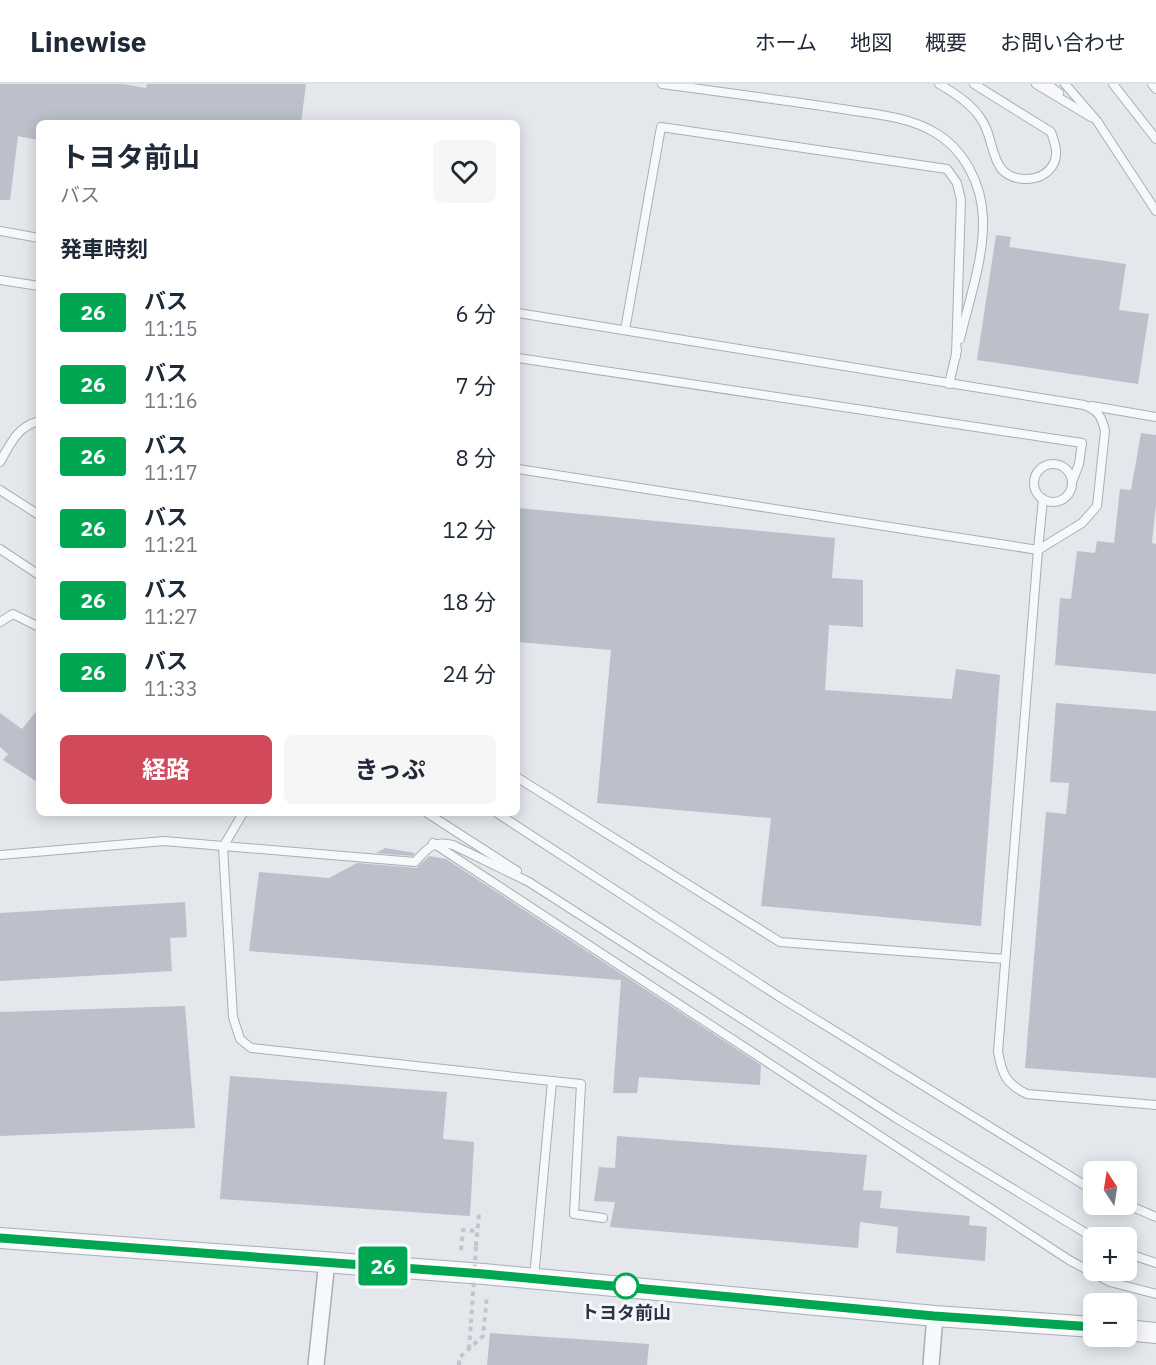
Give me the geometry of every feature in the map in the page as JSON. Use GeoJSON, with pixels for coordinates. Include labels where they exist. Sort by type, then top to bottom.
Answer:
{"type":"FeatureCollection","features":[{"type":"Feature","properties":{"kind":"street"},"geometry":{"type":"LineString","coordinates":[[0,1238],[327,1261],[934,1316],[1083,1326]]}},
{"type":"Feature","properties":{"kind":"street"},"geometry":{"type":"LineString","coordinates":[[316,1365],[327,1261]]}},
{"type":"Feature","properties":{"kind":"street"},"geometry":{"type":"LineString","coordinates":[[931,1365],[934,1316]]}},
{"type":"Feature","properties":{"kind":"street"},"geometry":{"type":"LineString","coordinates":[[1137,1331],[1156,1333]]}},
{"type":"Feature","properties":{"kind":"lane"},"geometry":{"type":"LineString","coordinates":[[662,84],[761,96],[913,122],[949,142],[966,160],[977,186],[983,219],[978,267],[949,384]]}},
{"type":"Feature","properties":{"kind":"lane"},"geometry":{"type":"LineString","coordinates":[[939,84],[953,92],[980,116],[1000,168],[1015,179],[1033,179],[1049,172],[1056,159],[1051,132],[974,84]]}},
{"type":"Feature","properties":{"kind":"lane"},"geometry":{"type":"LineString","coordinates":[[1036,84],[1097,121]]}},
{"type":"Feature","properties":{"kind":"lane"},"geometry":{"type":"LineString","coordinates":[[1047,84],[1097,121]]}},
{"type":"Feature","properties":{"kind":"lane"},"geometry":{"type":"LineString","coordinates":[[1065,84],[1097,121],[1156,211]]}},
{"type":"Feature","properties":{"kind":"lane"},"geometry":{"type":"LineString","coordinates":[[1113,84],[1156,140]]}},
{"type":"Feature","properties":{"kind":"lane"},"geometry":{"type":"LineString","coordinates":[[1152,84],[1156,89]]}},
{"type":"Feature","properties":{"kind":"lane"},"geometry":{"type":"LineString","coordinates":[[625,330],[662,127],[947,169],[957,183],[961,200],[956,356]]}},
{"type":"Feature","properties":{"kind":"lane"},"geometry":{"type":"LineString","coordinates":[[0,231],[36,237]]}},
{"type":"Feature","properties":{"kind":"lane"},"geometry":{"type":"LineString","coordinates":[[0,280],[36,286]]}},
{"type":"Feature","properties":{"kind":"lane"},"geometry":{"type":"LineString","coordinates":[[520,313],[1156,417]]}},
{"type":"Feature","properties":{"kind":"lane"},"geometry":{"type":"LineString","coordinates":[[520,358],[1082,443],[1072,488],[1065,498],[1053,502],[1043,499],[1038,494],[1035,482],[1045,467],[1062,467],[1067,471],[1072,482]]}},
{"type":"Feature","properties":{"kind":"lane"},"geometry":{"type":"LineString","coordinates":[[520,469],[1038,550],[1082,524],[1097,506],[1105,431],[1103,420],[1095,409],[1084,405]]}},
{"type":"Feature","properties":{"kind":"lane"},"geometry":{"type":"LineString","coordinates":[[0,462],[15,436],[25,426],[36,422]]}},
{"type":"Feature","properties":{"kind":"lane"},"geometry":{"type":"LineString","coordinates":[[0,490],[36,513]]}},
{"type":"Feature","properties":{"kind":"lane"},"geometry":{"type":"LineString","coordinates":[[1043,499],[998,1052],[1002,1073],[1011,1086],[1027,1094],[1156,1105]]}},
{"type":"Feature","properties":{"kind":"lane"},"geometry":{"type":"LineString","coordinates":[[0,549],[36,573]]}},
{"type":"Feature","properties":{"kind":"lane"},"geometry":{"type":"LineString","coordinates":[[0,622],[13,614],[36,626]]}},
{"type":"Feature","properties":{"kind":"lane"},"geometry":{"type":"LineString","coordinates":[[520,779],[780,942],[1005,959]]}},
{"type":"Feature","properties":{"kind":"lane"},"geometry":{"type":"LineString","coordinates":[[241,816],[223,847],[233,1017],[240,1039],[251,1048],[581,1084],[574,1214],[603,1218]]}},
{"type":"Feature","properties":{"kind":"lane"},"geometry":{"type":"LineString","coordinates":[[432,816],[508,864],[529,882]]}},
{"type":"Feature","properties":{"kind":"lane"},"geometry":{"type":"LineString","coordinates":[[502,816],[778,996],[1083,1184]]}},
{"type":"Feature","properties":{"kind":"lane"},"geometry":{"type":"LineString","coordinates":[[0,855],[164,841],[415,862],[433,843],[453,845],[529,882],[896,1118],[1083,1231]]}},
{"type":"Feature","properties":{"kind":"lane"},"geometry":{"type":"LineString","coordinates":[[433,843],[1069,1260],[1110,1282],[1156,1293]]}},
{"type":"Feature","properties":{"kind":"lane"},"geometry":{"type":"LineString","coordinates":[[534,1278],[552,1081]]}},
{"type":"Feature","properties":{"kind":"lane"},"geometry":{"type":"LineString","coordinates":[[1137,1209],[1156,1217]]}},
{"type":"Feature","properties":{"kind":"lane"},"geometry":{"type":"LineString","coordinates":[[1137,1257],[1156,1263]]}},
{"type":"Feature","properties":{"kind":"path"},"geometry":{"type":"LineString","coordinates":[[469,1349],[479,1213]]}},
{"type":"Feature","properties":{"kind":"path"},"geometry":{"type":"LineString","coordinates":[[461,1250],[463,1230],[477,1231]]}},
{"type":"Feature","properties":{"kind":"path"},"geometry":{"type":"LineString","coordinates":[[459,1365],[459,1358],[483,1336],[487,1295]]}},
{"type":"Feature","properties":{"kind":"building"},"geometry":{"type":"Polygon","coordinates":[[[0,84],[123,84],[146,88],[147,84],[306,84],[301,120],[36,120],[36,139],[18,136],[10,200],[0,200],[0,84]]]}},
{"type":"Feature","properties":{"kind":"building"},"geometry":{"type":"Polygon","coordinates":[[[996,235],[1011,237],[1009,247],[1126,264],[1119,310],[1149,314],[1138,384],[977,360],[996,235]]]}},
{"type":"Feature","properties":{"kind":"building"},"geometry":{"type":"Polygon","coordinates":[[[1141,433],[1156,435],[1156,504],[1152,543],[1156,544],[1156,674],[1055,665],[1060,598],[1071,599],[1077,551],[1095,553],[1097,541],[1114,543],[1120,489],[1131,490],[1141,433]]]}},
{"type":"Feature","properties":{"kind":"building"},"geometry":{"type":"Polygon","coordinates":[[[520,508],[835,538],[832,578],[863,580],[863,627],[829,625],[825,690],[952,699],[956,669],[1000,675],[981,926],[761,906],[771,818],[597,803],[611,650],[520,642],[520,508]]]}},
{"type":"Feature","properties":{"kind":"building"},"geometry":{"type":"Polygon","coordinates":[[[1056,703],[1156,711],[1156,1078],[1025,1068],[1046,812],[1066,814],[1069,783],[1050,782],[1056,703]]]}},
{"type":"Feature","properties":{"kind":"building"},"geometry":{"type":"Polygon","coordinates":[[[36,712],[36,781],[3,760],[8,754],[0,747],[0,713],[22,729],[36,712]]]}},
{"type":"Feature","properties":{"kind":"building"},"geometry":{"type":"Polygon","coordinates":[[[385,848],[415,853],[413,856],[376,853],[385,848]]]}},
{"type":"Feature","properties":{"kind":"building"},"geometry":{"type":"Polygon","coordinates":[[[429,856],[446,859],[761,1065],[760,1085],[639,1077],[637,1093],[613,1093],[621,980],[249,951],[259,872],[329,878],[357,863],[417,868],[429,856]]]}},
{"type":"Feature","properties":{"kind":"building"},"geometry":{"type":"Polygon","coordinates":[[[185,902],[187,937],[170,938],[172,971],[0,981],[0,913],[185,902]]]}},
{"type":"Feature","properties":{"kind":"building"},"geometry":{"type":"Polygon","coordinates":[[[185,1006],[195,1128],[0,1136],[0,1012],[185,1006]]]}},
{"type":"Feature","properties":{"kind":"building"},"geometry":{"type":"Polygon","coordinates":[[[230,1076],[447,1092],[443,1139],[474,1142],[470,1216],[220,1199],[230,1076]]]}},
{"type":"Feature","properties":{"kind":"building"},"geometry":{"type":"Polygon","coordinates":[[[617,1136],[867,1155],[863,1190],[882,1191],[880,1208],[970,1216],[969,1225],[987,1227],[985,1261],[896,1253],[898,1227],[860,1222],[858,1248],[610,1227],[615,1202],[594,1201],[599,1167],[615,1168],[617,1136]]]}},
{"type":"Feature","properties":{"kind":"building"},"geometry":{"type":"Polygon","coordinates":[[[490,1333],[649,1344],[647,1365],[487,1365],[490,1333]]]}},
{"type":"Feature","properties":{"kind":"bus line","name":"26"},"geometry":{"type":"LineString","coordinates":[[0,1238],[327,1261],[616,1285],[934,1316],[1083,1326]]}},
{"type":"Feature","properties":{"kind":"place","name":"トヨタ前山"},"geometry":{"type":"Point","coordinates":[626,1286]}}]}
